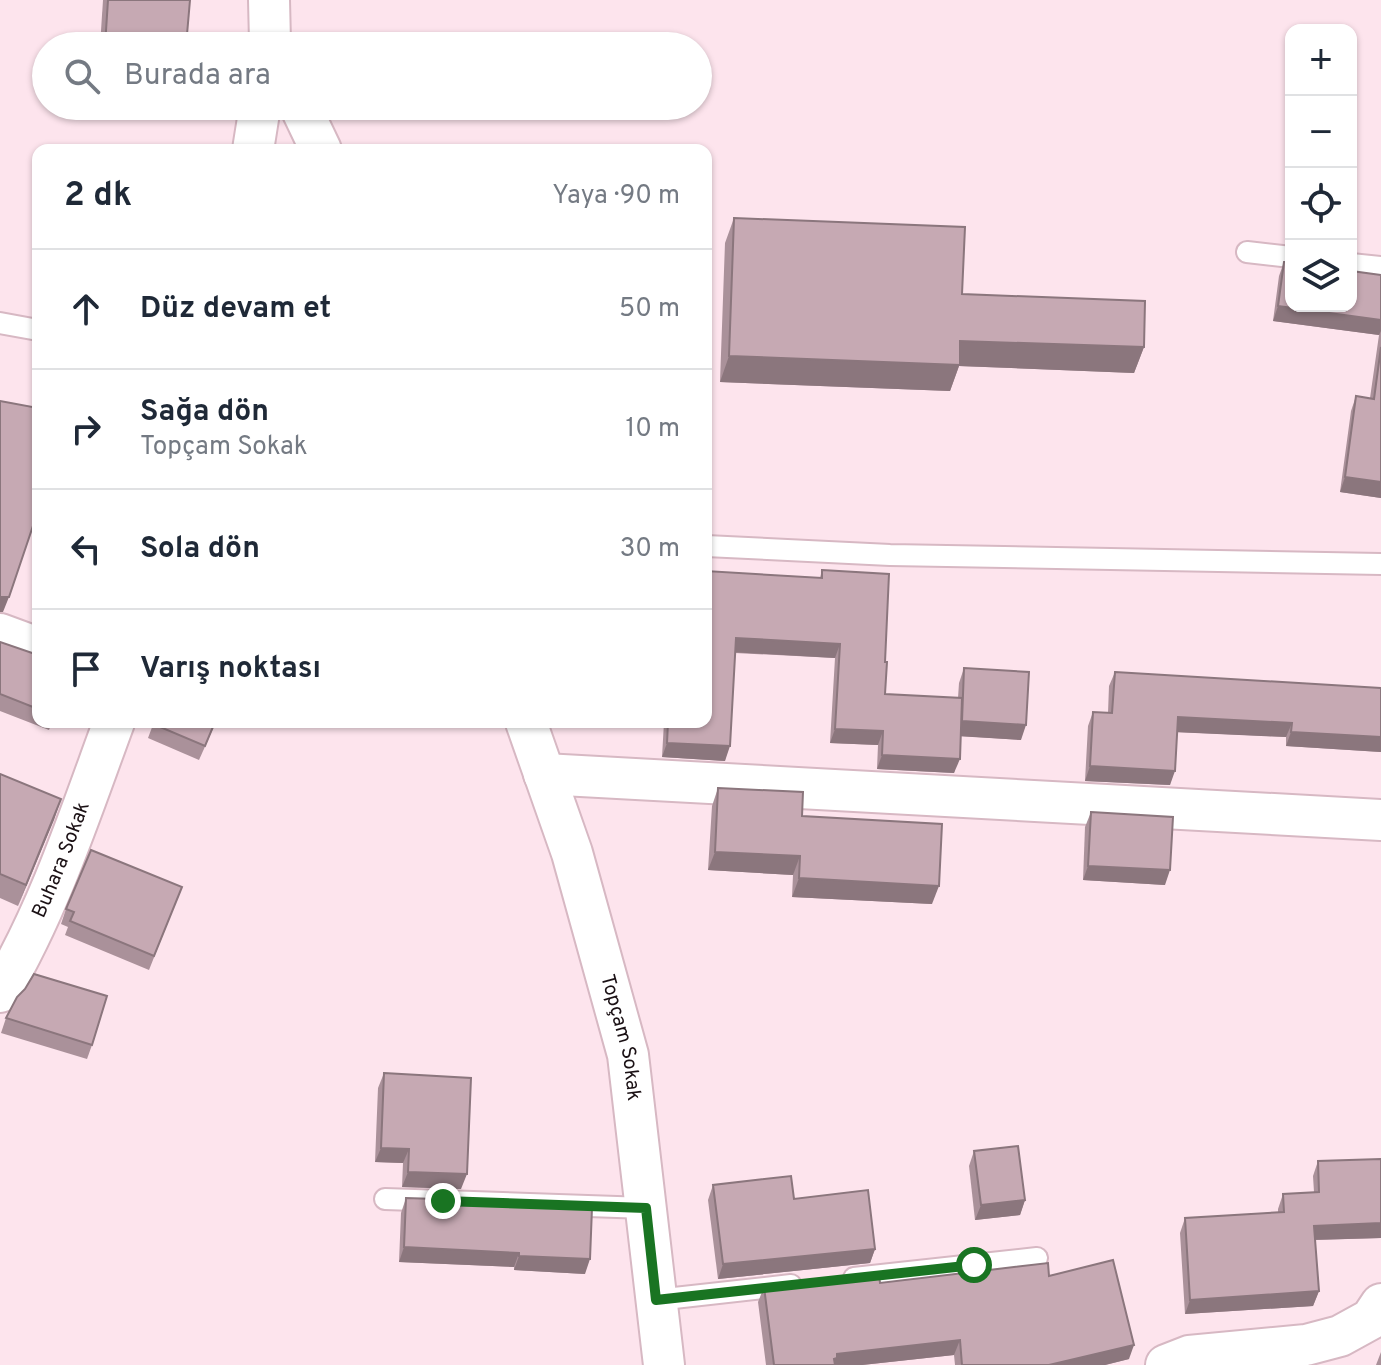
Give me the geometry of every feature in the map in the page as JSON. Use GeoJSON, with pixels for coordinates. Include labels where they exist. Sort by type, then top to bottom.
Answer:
{"type":"FeatureCollection","features":[{"type":"Feature","properties":{"kind":"street"},"geometry":{"type":"LineString","coordinates":[[269,0],[270,32]]}},
{"type":"Feature","properties":{"kind":"street"},"geometry":{"type":"LineString","coordinates":[[254,144],[258,120]]}},
{"type":"Feature","properties":{"kind":"street"},"geometry":{"type":"LineString","coordinates":[[307,120],[318,144]]}},
{"type":"Feature","properties":{"kind":"street"},"geometry":{"type":"LineString","coordinates":[[0,634],[32,646]]}},
{"type":"Feature","properties":{"kind":"street","name":"Buhara Sokak"},"geometry":{"type":"LineString","coordinates":[[0,992],[32,934],[51,891],[112,728]]}},
{"type":"Feature","properties":{"kind":"street","name":"Topçam Sokak"},"geometry":{"type":"LineString","coordinates":[[528,728],[572,853],[628,1055],[664,1365]]}},
{"type":"Feature","properties":{"kind":"street"},"geometry":{"type":"LineString","coordinates":[[544,774],[1381,820]]}},
{"type":"Feature","properties":{"kind":"street"},"geometry":{"type":"LineString","coordinates":[[1166,1365],[1189,1356],[1306,1345],[1340,1336],[1371,1319],[1381,1304]]}},
{"type":"Feature","properties":{"kind":"lane"},"geometry":{"type":"LineString","coordinates":[[1247,252],[1285,256]]}},
{"type":"Feature","properties":{"kind":"lane"},"geometry":{"type":"LineString","coordinates":[[1357,265],[1381,267]]}},
{"type":"Feature","properties":{"kind":"lane"},"geometry":{"type":"LineString","coordinates":[[0,323],[32,329]]}},
{"type":"Feature","properties":{"kind":"lane"},"geometry":{"type":"LineString","coordinates":[[712,546],[890,555],[1381,564]]}},
{"type":"Feature","properties":{"kind":"lane"},"geometry":{"type":"LineString","coordinates":[[385,1199],[646,1208]]}},
{"type":"Feature","properties":{"kind":"lane"},"geometry":{"type":"LineString","coordinates":[[656,1300],[1037,1258]]}},
{"type":"Feature","properties":{"kind":"building"},"geometry":{"type":"Polygon","coordinates":[[[108,0],[190,0],[187,32],[106,32],[108,0]]]}},
{"type":"Feature","properties":{"kind":"building"},"geometry":{"type":"Polygon","coordinates":[[[734,218],[965,227],[962,294],[1145,301],[1144,347],[960,341],[960,365],[729,356],[734,218]]]}},
{"type":"Feature","properties":{"kind":"building"},"geometry":{"type":"Polygon","coordinates":[[[1284,262],[1285,262],[1285,307],[1278,306],[1284,262]]]}},
{"type":"Feature","properties":{"kind":"building"},"geometry":{"type":"Polygon","coordinates":[[[1357,272],[1381,275],[1381,320],[1322,312],[1357,312],[1357,272]]]}},
{"type":"Feature","properties":{"kind":"building"},"geometry":{"type":"Polygon","coordinates":[[[1381,347],[1381,482],[1345,477],[1356,396],[1374,399],[1381,347]]]}},
{"type":"Feature","properties":{"kind":"building"},"geometry":{"type":"Polygon","coordinates":[[[0,401],[32,407],[32,529],[9,597],[0,597],[0,401]]]}},
{"type":"Feature","properties":{"kind":"building"},"geometry":{"type":"Polygon","coordinates":[[[822,570],[889,574],[885,694],[962,698],[960,759],[882,755],[883,731],[835,729],[840,644],[736,638],[730,746],[667,743],[668,728],[712,728],[712,571],[822,578],[822,570]]]}},
{"type":"Feature","properties":{"kind":"building"},"geometry":{"type":"Polygon","coordinates":[[[0,642],[32,653],[32,707],[0,694],[0,642]]]}},
{"type":"Feature","properties":{"kind":"building"},"geometry":{"type":"Polygon","coordinates":[[[964,668],[1029,672],[1026,725],[962,721],[964,668]]]}},
{"type":"Feature","properties":{"kind":"building"},"geometry":{"type":"Polygon","coordinates":[[[1115,672],[1381,688],[1381,737],[1291,732],[1292,723],[1178,717],[1175,771],[1090,766],[1093,712],[1112,713],[1115,672]]]}},
{"type":"Feature","properties":{"kind":"building"},"geometry":{"type":"Polygon","coordinates":[[[162,728],[212,728],[205,746],[162,728]]]}},
{"type":"Feature","properties":{"kind":"building"},"geometry":{"type":"Polygon","coordinates":[[[0,774],[61,799],[26,885],[0,874],[0,774]]]}},
{"type":"Feature","properties":{"kind":"building"},"geometry":{"type":"Polygon","coordinates":[[[718,788],[803,792],[802,816],[942,824],[939,886],[799,878],[800,856],[715,852],[718,788]]]}},
{"type":"Feature","properties":{"kind":"building"},"geometry":{"type":"Polygon","coordinates":[[[1091,812],[1173,817],[1170,870],[1088,866],[1091,812]]]}},
{"type":"Feature","properties":{"kind":"building"},"geometry":{"type":"Polygon","coordinates":[[[91,850],[182,887],[154,956],[70,921],[74,912],[66,909],[91,850]]]}},
{"type":"Feature","properties":{"kind":"building"},"geometry":{"type":"Polygon","coordinates":[[[34,974],[107,996],[92,1045],[6,1018],[34,974]]]}},
{"type":"Feature","properties":{"kind":"building"},"geometry":{"type":"Polygon","coordinates":[[[384,1073],[471,1078],[467,1174],[408,1172],[409,1149],[381,1148],[384,1073]]]}},
{"type":"Feature","properties":{"kind":"building"},"geometry":{"type":"Polygon","coordinates":[[[1018,1146],[1025,1200],[981,1205],[974,1151],[1018,1146]]]}},
{"type":"Feature","properties":{"kind":"building"},"geometry":{"type":"Polygon","coordinates":[[[1381,1159],[1381,1223],[1314,1226],[1319,1291],[1190,1300],[1185,1218],[1284,1212],[1283,1194],[1319,1192],[1318,1161],[1381,1159]]]}},
{"type":"Feature","properties":{"kind":"building"},"geometry":{"type":"Polygon","coordinates":[[[791,1176],[794,1199],[868,1190],[875,1249],[723,1264],[713,1185],[791,1176]]]}},
{"type":"Feature","properties":{"kind":"building"},"geometry":{"type":"Polygon","coordinates":[[[406,1198],[592,1208],[590,1259],[404,1247],[406,1198]]]}},
{"type":"Feature","properties":{"kind":"building"},"geometry":{"type":"Polygon","coordinates":[[[1113,1260],[1134,1345],[1049,1365],[962,1365],[960,1340],[837,1354],[835,1365],[774,1365],[764,1287],[879,1275],[880,1283],[1048,1263],[1049,1276],[1113,1260]]]}},
{"type":"Feature","properties":{"kind":"route"},"geometry":{"type":"LineString","coordinates":[[443,1201],[646,1208],[656,1300],[974,1265]]}}]}
